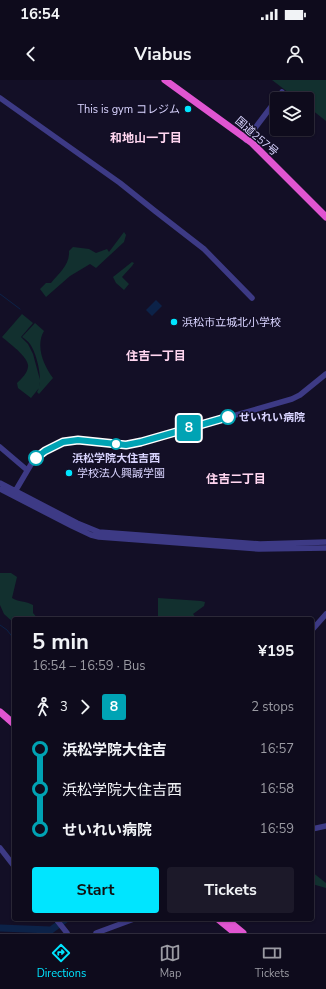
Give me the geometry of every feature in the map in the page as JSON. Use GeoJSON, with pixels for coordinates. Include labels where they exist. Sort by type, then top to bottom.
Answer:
{"type":"FeatureCollection","features":[{"type":"Feature","properties":{"kind":"highway","name":"国道257号"},"geometry":{"type":"LineString","coordinates":[[165,80],[252,143],[326,217]]}},
{"type":"Feature","properties":{"kind":"highway"},"geometry":{"type":"LineString","coordinates":[[0,712],[12,722]]}},
{"type":"Feature","properties":{"kind":"highway"},"geometry":{"type":"LineString","coordinates":[[0,717],[12,726]]}},
{"type":"Feature","properties":{"kind":"highway"},"geometry":{"type":"LineString","coordinates":[[220,921],[235,933]]}},
{"type":"Feature","properties":{"kind":"highway"},"geometry":{"type":"LineString","coordinates":[[228,921],[243,933]]}},
{"type":"Feature","properties":{"kind":"street"},"geometry":{"type":"LineString","coordinates":[[0,98],[115,180],[204,249],[252,298]]}},
{"type":"Feature","properties":{"kind":"street"},"geometry":{"type":"LineString","coordinates":[[246,140],[270,108]]}},
{"type":"Feature","properties":{"kind":"street"},"geometry":{"type":"LineString","coordinates":[[14,493],[33,461],[41,453],[63,442],[78,440],[126,445],[141,442],[292,399],[305,391],[326,374]]}},
{"type":"Feature","properties":{"kind":"street"},"geometry":{"type":"LineString","coordinates":[[0,447],[27,470]]}},
{"type":"Feature","properties":{"kind":"street"},"geometry":{"type":"LineString","coordinates":[[0,484],[72,526],[99,537],[259,549],[326,548]]}},
{"type":"Feature","properties":{"kind":"street"},"geometry":{"type":"LineString","coordinates":[[0,489],[14,493],[99,532],[260,544],[326,542]]}},
{"type":"Feature","properties":{"kind":"street"},"geometry":{"type":"LineString","coordinates":[[314,628],[326,614]]}},
{"type":"Feature","properties":{"kind":"street"},"geometry":{"type":"LineString","coordinates":[[314,828],[326,826]]}},
{"type":"Feature","properties":{"kind":"street"},"geometry":{"type":"LineString","coordinates":[[0,848],[12,863]]}},
{"type":"Feature","properties":{"kind":"street"},"geometry":{"type":"LineString","coordinates":[[96,933],[129,921]]}},
{"type":"Feature","properties":{"kind":"street"},"geometry":{"type":"LineString","coordinates":[[58,922],[67,933]]}},
{"type":"Feature","properties":{"kind":"green space"},"geometry":{"type":"Polygon","coordinates":[[[272,80],[326,80],[326,121],[314,112],[314,92],[288,92],[272,80]]]}},
{"type":"Feature","properties":{"kind":"green space"},"geometry":{"type":"Polygon","coordinates":[[[124,232],[126,235],[124,242],[96,268],[90,264],[70,276],[46,297],[40,289],[46,283],[51,283],[66,265],[69,251],[73,247],[89,249],[96,253],[107,249],[109,252],[124,232]]]}},
{"type":"Feature","properties":{"kind":"green space"},"geometry":{"type":"Polygon","coordinates":[[[132,262],[134,263],[122,277],[129,284],[124,290],[116,283],[113,277],[132,262]]]}},
{"type":"Feature","properties":{"kind":"green space"},"geometry":{"type":"Polygon","coordinates":[[[22,314],[33,323],[21,337],[28,344],[33,354],[40,380],[39,388],[31,398],[18,388],[17,383],[27,372],[28,363],[18,351],[2,337],[22,314]]]}},
{"type":"Feature","properties":{"kind":"green space"},"geometry":{"type":"Polygon","coordinates":[[[35,323],[44,331],[40,343],[42,356],[53,378],[39,394],[37,392],[40,382],[40,375],[37,361],[30,344],[22,337],[35,323]]]}},
{"type":"Feature","properties":{"kind":"green space"},"geometry":{"type":"Polygon","coordinates":[[[0,573],[11,573],[17,577],[12,598],[33,605],[33,613],[36,617],[12,617],[12,621],[4,614],[0,605],[0,573]]]}},
{"type":"Feature","properties":{"kind":"green space"},"geometry":{"type":"Polygon","coordinates":[[[158,598],[205,602],[204,606],[193,614],[195,617],[158,617],[158,598]]]}},
{"type":"Feature","properties":{"kind":"green space"},"geometry":{"type":"Polygon","coordinates":[[[314,874],[326,883],[326,888],[314,885],[314,874]]]}},
{"type":"Feature","properties":{"kind":"water"},"geometry":{"type":"Polygon","coordinates":[[[156,300],[162,306],[152,316],[146,310],[156,300]]]}},
{"type":"Feature","properties":{"kind":"waterway"},"geometry":{"type":"LineString","coordinates":[[0,294],[20,309]]}},
{"type":"Feature","properties":{"kind":"waterway"},"geometry":{"type":"LineString","coordinates":[[0,625],[7,630],[12,636]]}},
{"type":"Feature","properties":{"kind":"waterway"},"geometry":{"type":"LineString","coordinates":[[0,928],[51,930],[63,921]]}},
{"type":"Feature","properties":{"kind":"bus line","name":"8"},"geometry":{"type":"LineString","coordinates":[[36,458],[41,453],[63,442],[89,440],[126,445],[228,417]]}},
{"type":"Feature","properties":{"kind":"place","name":"This is gym コレジム"},"geometry":{"type":"Point","coordinates":[188,109]}},
{"type":"Feature","properties":{"kind":"place","name":"浜松市立城北小学校"},"geometry":{"type":"Point","coordinates":[174,322]}},
{"type":"Feature","properties":{"kind":"place","name":"せいれい病院"},"geometry":{"type":"Point","coordinates":[228,417]}},
{"type":"Feature","properties":{"kind":"place","name":"浜松学院大住吉西"},"geometry":{"type":"Point","coordinates":[116,444]}},
{"type":"Feature","properties":{"kind":"place","name":"学校法人興誠学園"},"geometry":{"type":"Point","coordinates":[69,473]}},
{"type":"Feature","properties":{"kind":"district","name":"和地山一丁目"},"geometry":{"type":"Point","coordinates":[146,138]}},
{"type":"Feature","properties":{"kind":"district","name":"住吉一丁目"},"geometry":{"type":"Point","coordinates":[156,356]}},
{"type":"Feature","properties":{"kind":"district","name":"住吉二丁目"},"geometry":{"type":"Point","coordinates":[236,479]}}]}
